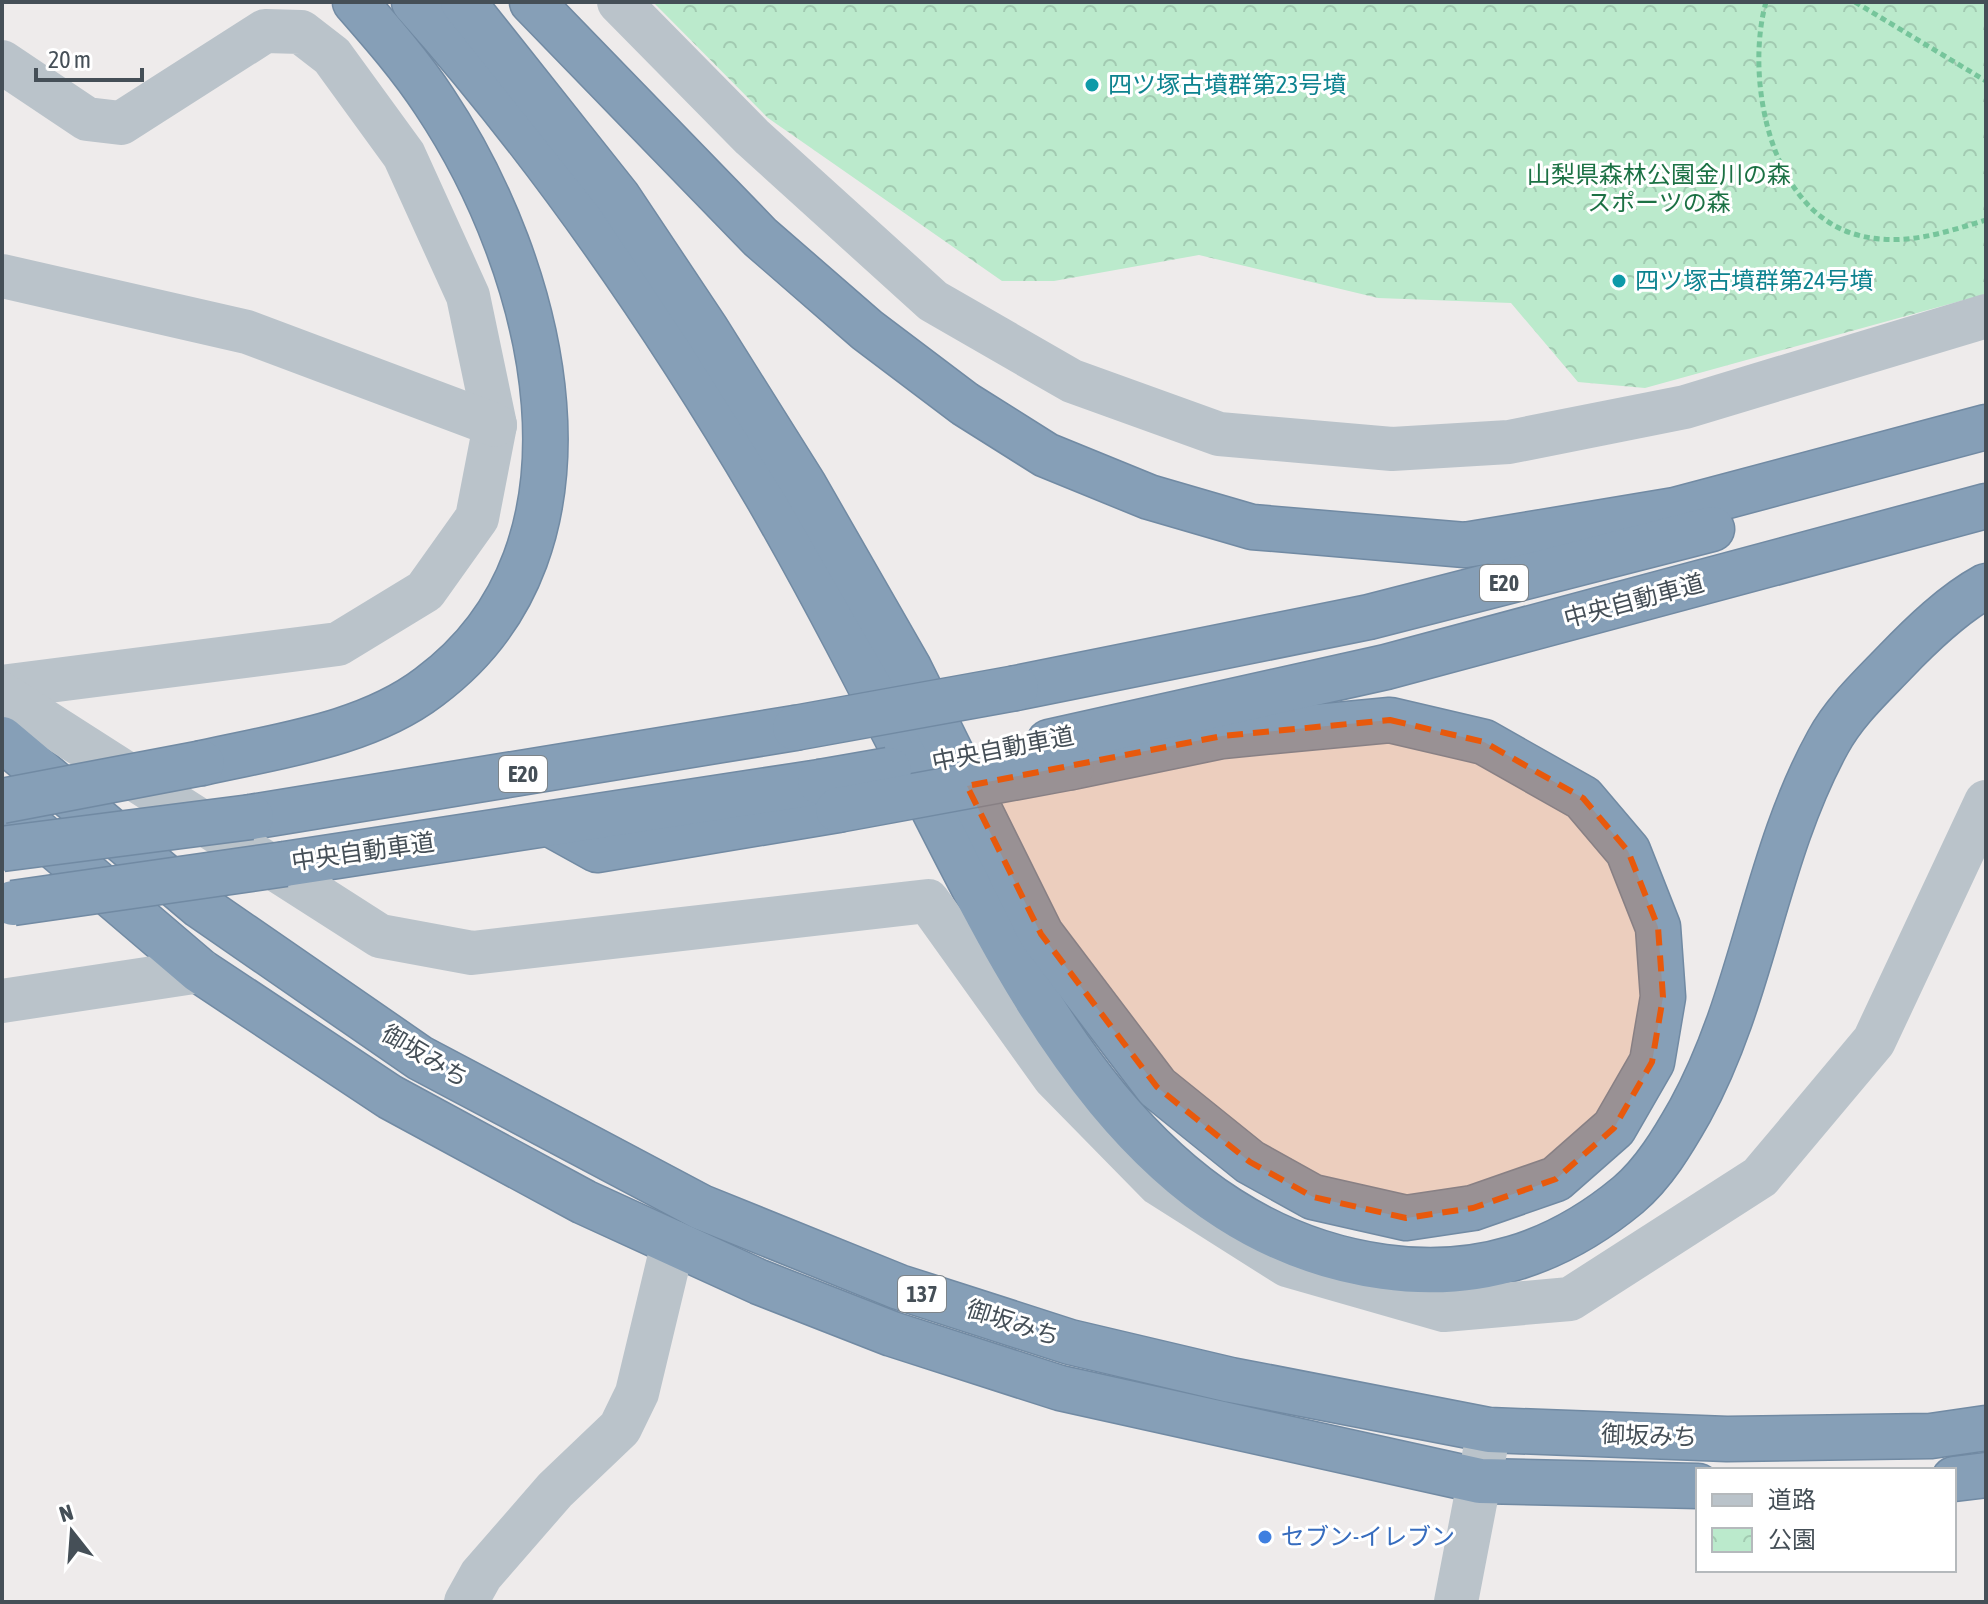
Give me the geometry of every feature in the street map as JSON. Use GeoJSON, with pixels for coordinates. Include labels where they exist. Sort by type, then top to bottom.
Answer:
{"type":"FeatureCollection","features":[{"type":"Feature","properties":{"kind":"highway"},"geometry":{"type":"LineString","coordinates":[[2,802],[202,763],[321,735],[373,718],[428,689],[469,653],[509,599],[531,552],[542,497],[547,436],[542,373],[507,249],[478,178],[435,102],[355,2]]}},
{"type":"Feature","properties":{"kind":"highway"},"geometry":{"type":"LineString","coordinates":[[414,2],[489,86],[560,178],[675,347],[767,496],[1042,1012],[1137,1135],[1234,1214],[1290,1242],[1359,1264],[1424,1273],[1487,1265],[1541,1251],[1600,1218],[1642,1183],[1676,1136],[1706,1081],[1730,1022],[1792,816],[1831,736],[1868,690],[1915,641],[1986,586]]}},
{"type":"Feature","properties":{"kind":"highway"},"geometry":{"type":"LineString","coordinates":[[463,2],[618,197],[706,329],[804,485],[909,668],[1041,934],[1157,1087],[1250,1162],[1313,1197],[1406,1218],[1473,1208],[1556,1179],[1614,1128],[1652,1062],[1663,997],[1658,927],[1628,851],[1583,798],[1484,742],[1390,720],[1060,754]]}},
{"type":"Feature","properties":{"kind":"highway"},"geometry":{"type":"LineString","coordinates":[[532,2],[760,237],[867,330],[965,404],[1046,455],[1178,505],[1252,527],[1465,545],[1675,510],[1986,427]]}},
{"type":"Feature","properties":{"kind":"highway","name":"中央自動車道"},"geometry":{"type":"LineString","coordinates":[[2,849],[251,817],[795,728],[1016,688],[1369,617],[1656,544],[1986,453]]}},
{"type":"Feature","properties":{"kind":"highway","name":"中央自動車道"},"geometry":{"type":"LineString","coordinates":[[7,903],[550,824],[829,796],[1060,754],[1986,506]]}},
{"type":"Feature","properties":{"kind":"highway","name":"御坂みち"},"geometry":{"type":"LineString","coordinates":[[2,739],[200,906],[420,1058],[701,1207],[899,1287],[1070,1342],[1231,1380],[1489,1430],[1727,1439],[1931,1436],[1986,1428]]}},
{"type":"Feature","properties":{"kind":"highway","name":"御坂みち"},"geometry":{"type":"LineString","coordinates":[[2,802],[200,971],[390,1097],[584,1202],[759,1282],[892,1334],[1060,1388],[1480,1481],[1696,1486]]}},
{"type":"Feature","properties":{"kind":"highway"},"geometry":{"type":"LineString","coordinates":[[1956,1479],[1986,1475]]}},
{"type":"Feature","properties":{"kind":"street"},"geometry":{"type":"LineString","coordinates":[[619,2],[752,137],[933,301],[1072,381],[1219,434],[1392,449],[1509,442],[1685,407],[1986,316]]}},
{"type":"Feature","properties":{"kind":"street"},"geometry":{"type":"LineString","coordinates":[[2,62],[87,119],[121,123],[265,31],[301,32],[332,56],[404,155],[468,296],[495,425],[477,518],[425,591],[338,644],[2,687]]}},
{"type":"Feature","properties":{"kind":"street"},"geometry":{"type":"LineString","coordinates":[[2,276],[247,332],[495,425]]}},
{"type":"Feature","properties":{"kind":"street"},"geometry":{"type":"LineString","coordinates":[[2,694],[380,936],[472,953],[928,901],[1054,1077],[1159,1184],[1287,1265],[1444,1310],[1570,1299],[1760,1177],[1874,1041],[1986,802]]}},
{"type":"Feature","properties":{"kind":"street"},"geometry":{"type":"LineString","coordinates":[[2,1001],[200,971]]}},
{"type":"Feature","properties":{"kind":"street"},"geometry":{"type":"LineString","coordinates":[[466,1602],[481,1575],[555,1490],[620,1428],[637,1393],[673,1243]]}},
{"type":"Feature","properties":{"kind":"street"},"geometry":{"type":"LineString","coordinates":[[1456,1602],[1489,1430]]}},
{"type":"Feature","properties":{"kind":"path"},"geometry":{"type":"LineString","coordinates":[[1766,2],[1760,24],[1758,82],[1769,127],[1786,176],[1818,214],[1854,234],[1919,241],[1986,220]]}},
{"type":"Feature","properties":{"kind":"path"},"geometry":{"type":"LineString","coordinates":[[1855,2],[1986,81]]}},
{"type":"Feature","properties":{"kind":"highlighted area"},"geometry":{"type":"Polygon","coordinates":[[[1390,720],[1484,742],[1583,798],[1628,851],[1658,927],[1663,997],[1652,1062],[1614,1128],[1556,1179],[1473,1208],[1406,1218],[1313,1197],[1250,1162],[1157,1087],[1041,934],[967,786],[1222,736],[1390,720]]]}},
{"type":"Feature","properties":{"kind":"green space","name":"山梨県森林公園金川の森 スポーツの森"},"geometry":{"type":"Polygon","coordinates":[[[653,2],[1986,2],[1986,294],[1645,388],[1578,382],[1511,303],[1378,298],[1199,255],[1054,281],[1002,281],[768,118],[653,2]]]}},
{"type":"Feature","properties":{"kind":"place","name":"四ツ塚古墳群第23号墳"},"geometry":{"type":"Point","coordinates":[1092,85]}},
{"type":"Feature","properties":{"kind":"place","name":"四ツ塚古墳群第24号墳"},"geometry":{"type":"Point","coordinates":[1619,281]}},
{"type":"Feature","properties":{"kind":"place","name":"セブン-イレブン"},"geometry":{"type":"Point","coordinates":[1265,1537]}}]}
